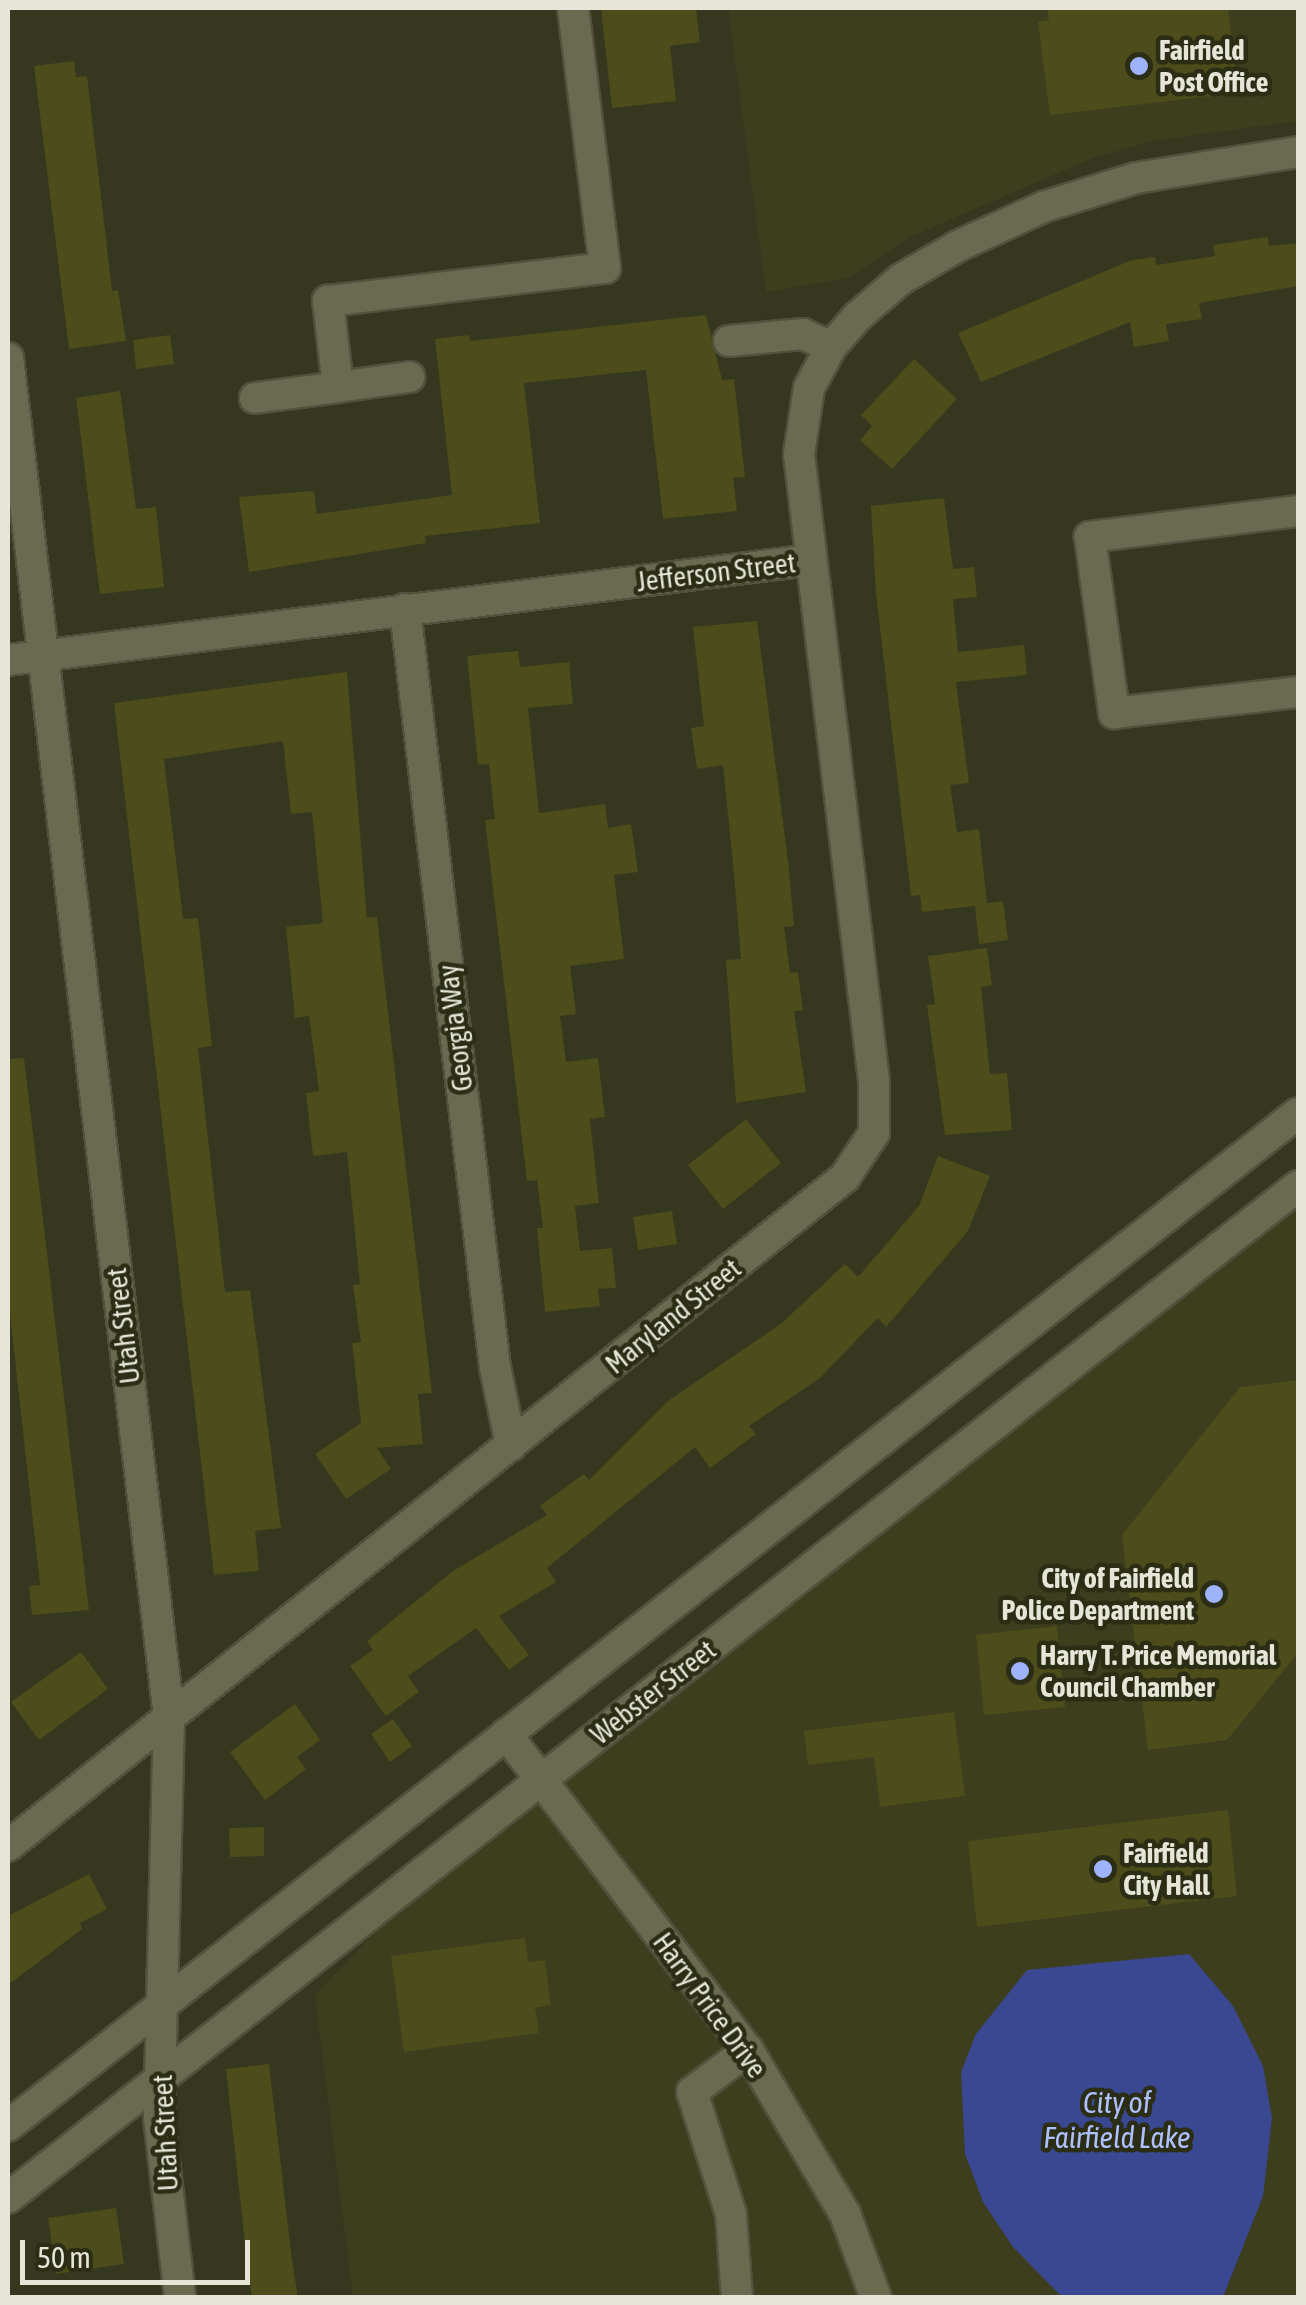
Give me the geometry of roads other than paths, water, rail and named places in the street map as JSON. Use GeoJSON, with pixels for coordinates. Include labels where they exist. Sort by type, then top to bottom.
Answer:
{"type":"FeatureCollection","features":[{"type":"Feature","properties":{"kind":"street"},"geometry":{"type":"LineString","coordinates":[[338,387],[328,301],[605,268],[573,8]]}},
{"type":"Feature","properties":{"kind":"street","name":"Jefferson Street"},"geometry":{"type":"LineString","coordinates":[[8,660],[810,560],[800,454],[809,388],[831,346],[900,279],[1043,207],[1136,178],[1298,152]]}},
{"type":"Feature","properties":{"kind":"street"},"geometry":{"type":"LineString","coordinates":[[728,341],[802,334],[831,346]]}},
{"type":"Feature","properties":{"kind":"street","name":"Utah Street"},"geometry":{"type":"LineString","coordinates":[[8,358],[169,1716],[160,2081],[180,2298]]}},
{"type":"Feature","properties":{"kind":"street"},"geometry":{"type":"LineString","coordinates":[[255,398],[409,377]]}},
{"type":"Feature","properties":{"kind":"street"},"geometry":{"type":"LineString","coordinates":[[1298,512],[1090,537],[1114,713],[1298,692]]}},
{"type":"Feature","properties":{"kind":"street","name":"Maryland Street"},"geometry":{"type":"LineString","coordinates":[[8,1846],[844,1177],[874,1133],[849,842],[810,560]]}},
{"type":"Feature","properties":{"kind":"street","name":"Georgia Way"},"geometry":{"type":"LineString","coordinates":[[405,609],[495,1367],[510,1445]]}},
{"type":"Feature","properties":{"kind":"street","name":"Webster Street"},"geometry":{"type":"LineString","coordinates":[[8,2126],[1298,1114]]}},
{"type":"Feature","properties":{"kind":"street"},"geometry":{"type":"LineString","coordinates":[[1260,1144],[1298,1146]]}},
{"type":"Feature","properties":{"kind":"street","name":"Webster Street"},"geometry":{"type":"LineString","coordinates":[[8,2198],[1298,1186]]}},
{"type":"Feature","properties":{"kind":"street"},"geometry":{"type":"LineString","coordinates":[[760,1537],[787,1585]]}},
{"type":"Feature","properties":{"kind":"street","name":"Harry Price Drive"},"geometry":{"type":"LineString","coordinates":[[506,1734],[748,2050],[845,2214],[876,2298]]}},
{"type":"Feature","properties":{"kind":"street"},"geometry":{"type":"LineString","coordinates":[[737,2298],[731,2214],[692,2092],[748,2050]]}},
{"type":"Feature","properties":{"kind":"water","name":"City of Fairfield Lake"},"geometry":{"type":"Polygon","coordinates":[[[1189,1954],[1233,2006],[1263,2066],[1272,2118],[1263,2196],[1223,2297],[1062,2297],[1013,2247],[983,2202],[965,2154],[961,2072],[976,2034],[1027,1970],[1189,1954]]]}},
{"type":"Feature","properties":{"kind":"place","name":"Fairfield Post Office"},"geometry":{"type":"Point","coordinates":[1139,66]}},
{"type":"Feature","properties":{"kind":"place","name":"City of Fairfield Police Department"},"geometry":{"type":"Point","coordinates":[1214,1594]}},
{"type":"Feature","properties":{"kind":"place","name":"Harry T. Price Memorial Council Chamber"},"geometry":{"type":"Point","coordinates":[1020,1671]}},
{"type":"Feature","properties":{"kind":"place","name":"Fairfield City Hall"},"geometry":{"type":"Point","coordinates":[1103,1869]}}]}
